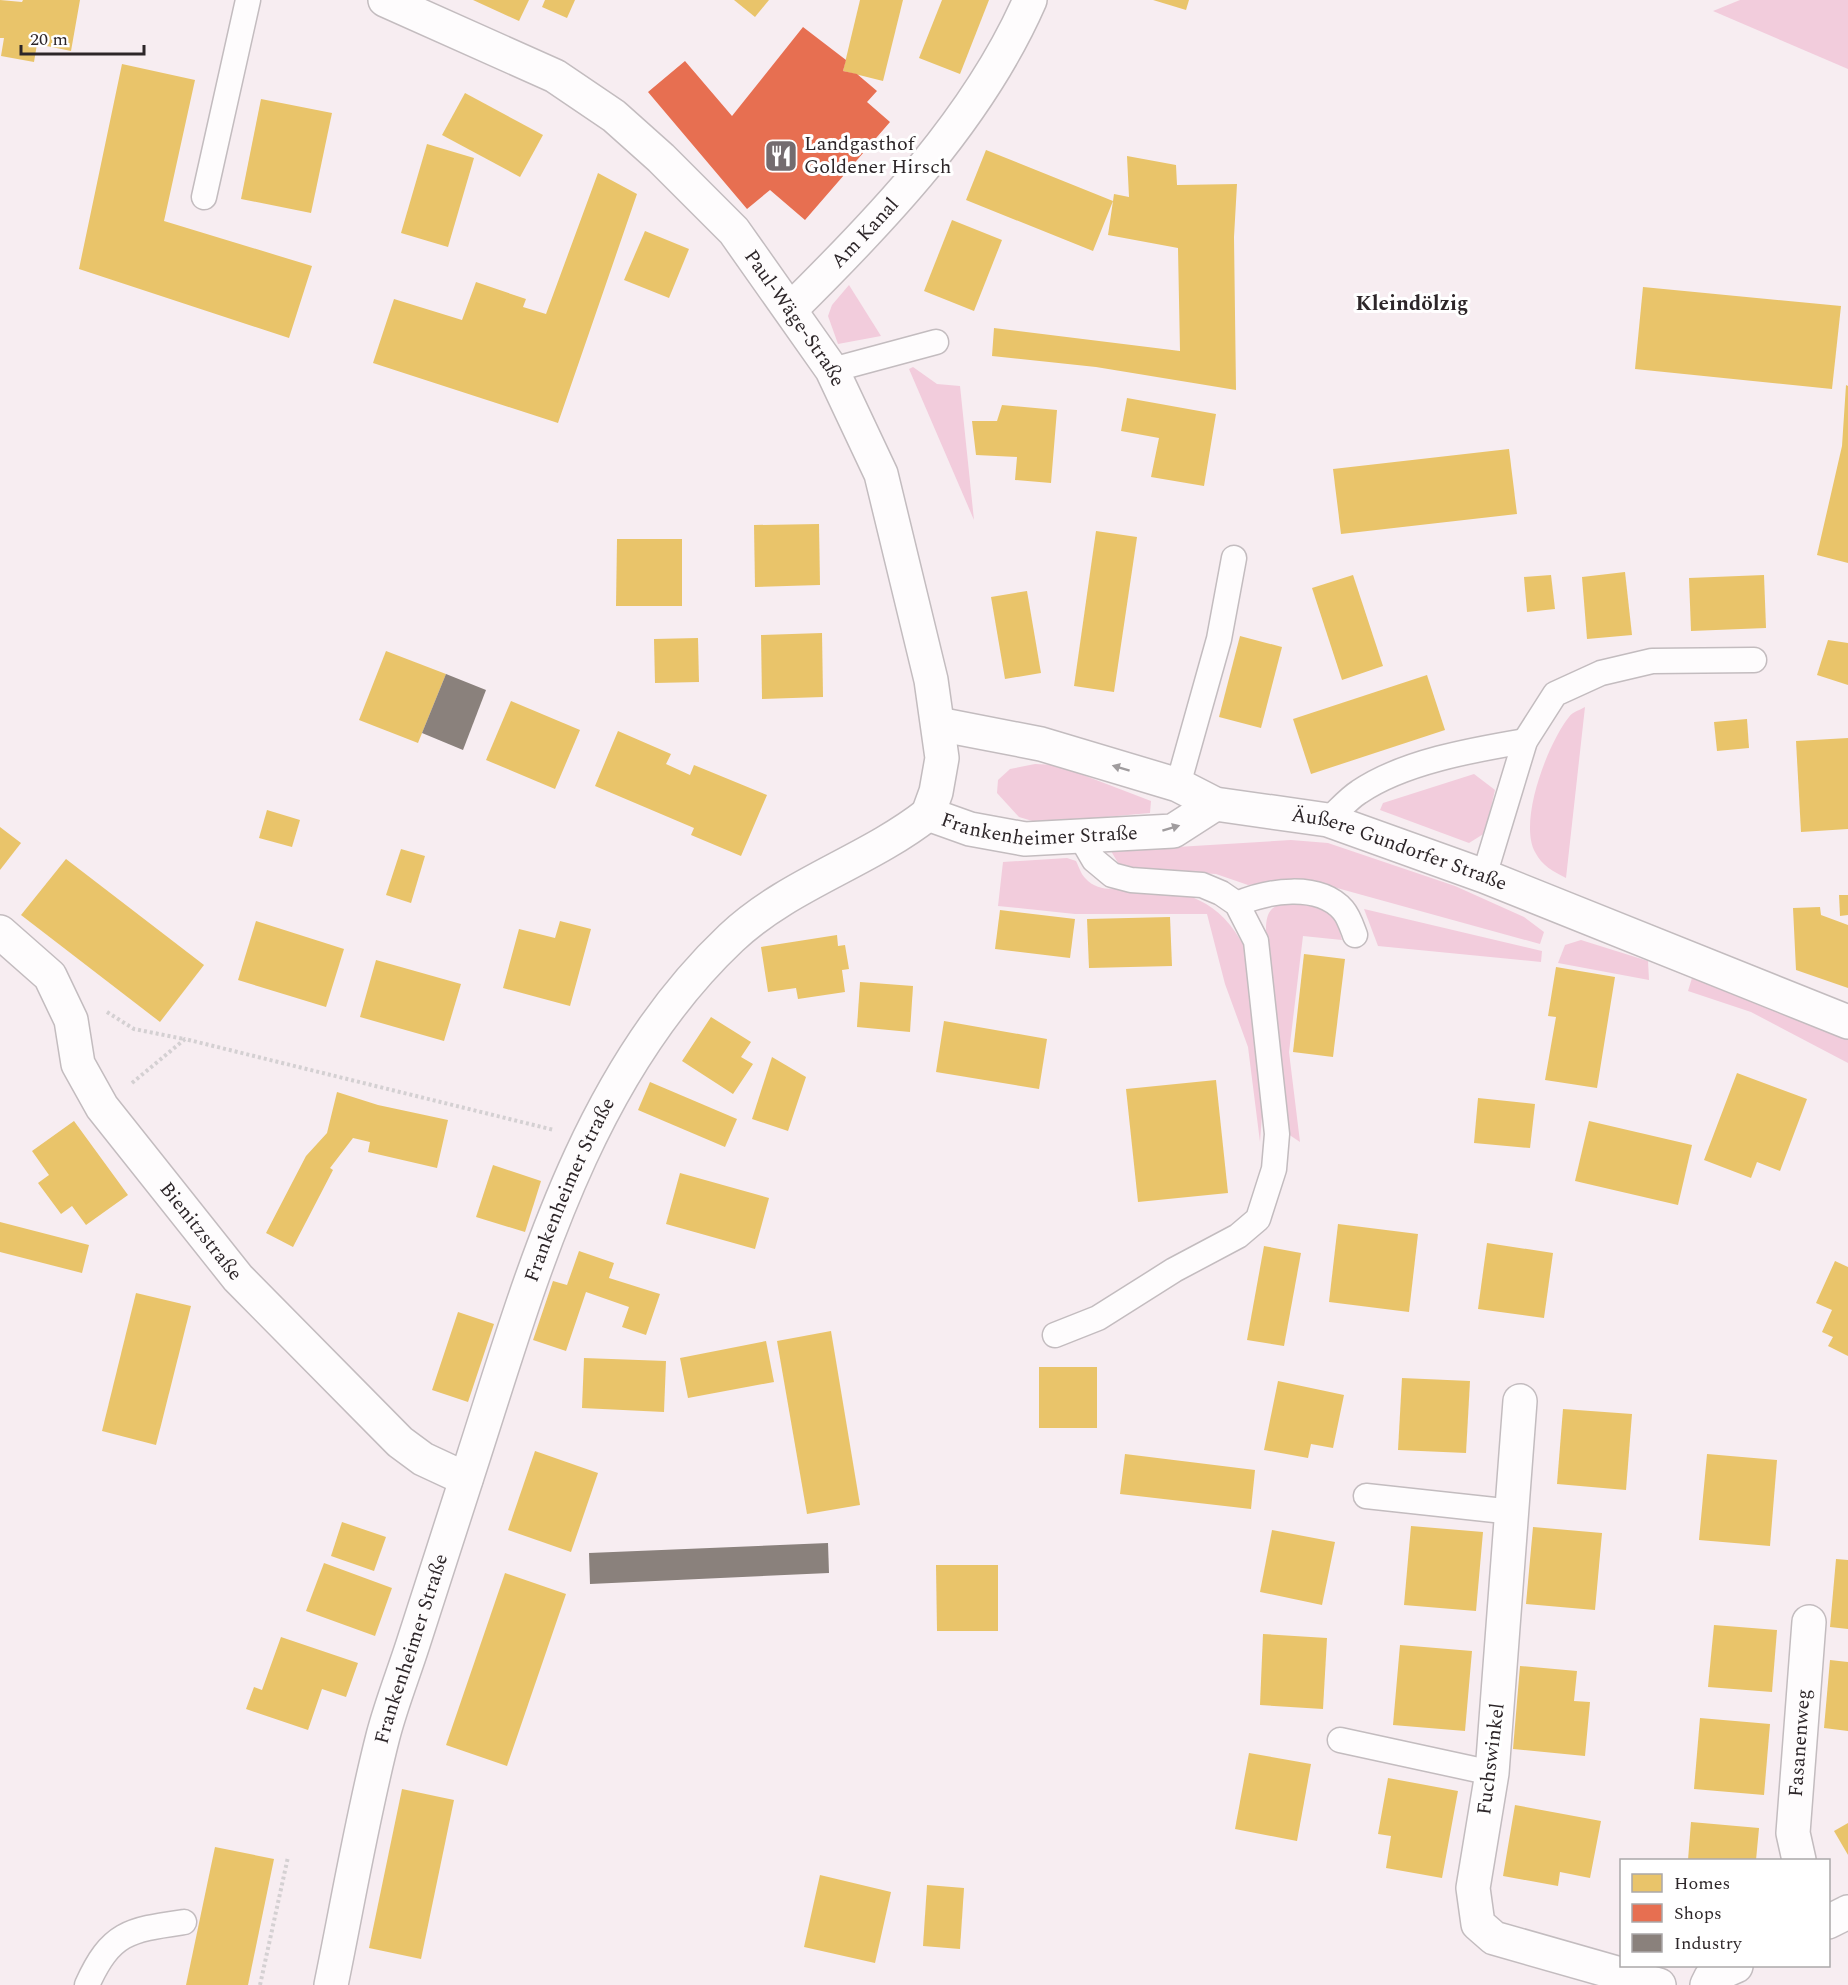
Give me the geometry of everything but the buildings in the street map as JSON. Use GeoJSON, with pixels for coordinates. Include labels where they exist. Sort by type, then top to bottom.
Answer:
{"type":"FeatureCollection","features":[{"type":"Feature","properties":{"kind":"street","name":"Paul-Wäge-Straße"},"geometry":{"type":"LineString","coordinates":[[385,0],[555,76],[614,116],[662,158],[734,231],[832,370],[881,474],[931,680],[942,758],[936,792],[928,814]]}},
{"type":"Feature","properties":{"kind":"street","name":"Am Kanal"},"geometry":{"type":"LineString","coordinates":[[790,309],[841,260],[907,186],[960,120],[998,62],[1030,0]]}},
{"type":"Feature","properties":{"kind":"street","name":"Äußere Gundorfer Straße"},"geometry":{"type":"LineString","coordinates":[[938,724],[1041,744],[1178,785],[1215,804],[1328,820],[1484,876],[1848,1022]]}},
{"type":"Feature","properties":{"kind":"street","name":"Frankenheimer Straße"},"geometry":{"type":"LineString","coordinates":[[331,1985],[384,1734],[466,1479],[561,1196],[614,1088],[648,1035],[683,990],[732,936],[792,893],[881,848],[928,814],[970,829],[1025,839],[1173,831],[1215,804]]}},
{"type":"Feature","properties":{"kind":"street","name":"Bienitzstraße"},"geometry":{"type":"LineString","coordinates":[[0,932],[50,976],[71,1020],[78,1064],[102,1107],[238,1278],[400,1443],[423,1459],[466,1479]]}},
{"type":"Feature","properties":{"kind":"street","name":"Fuchswinkel"},"geometry":{"type":"LineString","coordinates":[[1520,1401],[1492,1773],[1473,1888],[1478,1924],[1494,1938],[1659,1985]]}},
{"type":"Feature","properties":{"kind":"street","name":"Fasanenweg"},"geometry":{"type":"LineString","coordinates":[[1799,1859],[1793,1833],[1809,1622]]}},
{"type":"Feature","properties":{"kind":"street"},"geometry":{"type":"LineString","coordinates":[[1707,1985],[1711,1977],[1732,1967]]}},
{"type":"Feature","properties":{"kind":"lane"},"geometry":{"type":"LineString","coordinates":[[204,197],[248,0]]}},
{"type":"Feature","properties":{"kind":"lane"},"geometry":{"type":"LineString","coordinates":[[832,370],[936,342]]}},
{"type":"Feature","properties":{"kind":"lane"},"geometry":{"type":"LineString","coordinates":[[1178,785],[1219,639],[1234,558]]}},
{"type":"Feature","properties":{"kind":"lane"},"geometry":{"type":"LineString","coordinates":[[1484,876],[1525,741],[1555,694],[1601,673],[1652,661],[1754,660]]}},
{"type":"Feature","properties":{"kind":"lane"},"geometry":{"type":"LineString","coordinates":[[1328,820],[1358,792],[1393,774],[1471,750],[1525,741]]}},
{"type":"Feature","properties":{"kind":"lane"},"geometry":{"type":"LineString","coordinates":[[1055,1335],[1098,1318],[1174,1270],[1238,1236],[1258,1220],[1274,1169],[1277,1134],[1256,941],[1238,904],[1202,885],[1131,880],[1112,875],[1094,860],[1080,836]]}},
{"type":"Feature","properties":{"kind":"lane"},"geometry":{"type":"LineString","coordinates":[[1238,904],[1267,894],[1306,892],[1327,899],[1342,909],[1355,935]]}},
{"type":"Feature","properties":{"kind":"lane"},"geometry":{"type":"LineString","coordinates":[[1366,1497],[1513,1512]]}},
{"type":"Feature","properties":{"kind":"lane"},"geometry":{"type":"LineString","coordinates":[[1340,1740],[1492,1773]]}},
{"type":"Feature","properties":{"kind":"lane"},"geometry":{"type":"LineString","coordinates":[[87,1985],[98,1961],[115,1940],[145,1927],[184,1922]]}},
{"type":"Feature","properties":{"kind":"path"},"geometry":{"type":"LineString","coordinates":[[106,1011],[134,1029],[185,1039],[589,1139]]}},
{"type":"Feature","properties":{"kind":"path"},"geometry":{"type":"LineString","coordinates":[[102,1107],[185,1039]]}},
{"type":"Feature","properties":{"kind":"path"},"geometry":{"type":"LineString","coordinates":[[260,1985],[288,1857]]}},
{"type":"Feature","properties":{"kind":"shaded area"},"geometry":{"type":"Polygon","coordinates":[[[1740,0],[1848,0],[1848,69],[1713,11],[1740,0]]]}},
{"type":"Feature","properties":{"kind":"shaded area"},"geometry":{"type":"Polygon","coordinates":[[[849,285],[881,336],[838,344],[828,316],[832,305],[849,285]]]}},
{"type":"Feature","properties":{"kind":"shaded area"},"geometry":{"type":"Polygon","coordinates":[[[913,367],[937,384],[960,386],[974,520],[909,369],[913,367]]]}},
{"type":"Feature","properties":{"kind":"shaded area"},"geometry":{"type":"Polygon","coordinates":[[[1585,707],[1566,878],[1548,868],[1538,857],[1531,838],[1530,821],[1538,783],[1552,745],[1570,715],[1585,707]]]}},
{"type":"Feature","properties":{"kind":"shaded area"},"geometry":{"type":"Polygon","coordinates":[[[1035,764],[1057,765],[1151,801],[1150,813],[1039,823],[1019,817],[997,793],[998,780],[1010,769],[1035,764]]]}},
{"type":"Feature","properties":{"kind":"shaded area"},"geometry":{"type":"Polygon","coordinates":[[[1474,774],[1495,790],[1485,833],[1469,843],[1380,810],[1383,803],[1474,774]]]}},
{"type":"Feature","properties":{"kind":"shaded area"},"geometry":{"type":"Polygon","coordinates":[[[1291,840],[1328,843],[1455,886],[1524,917],[1544,932],[1540,944],[1308,880],[1248,885],[1216,874],[1121,868],[1111,851],[1291,840]]]}},
{"type":"Feature","properties":{"kind":"shaded area"},"geometry":{"type":"Polygon","coordinates":[[[1067,858],[1076,861],[1085,878],[1101,888],[1169,891],[1200,900],[1213,908],[1235,932],[1245,948],[1263,1102],[1260,1142],[1248,1047],[1225,984],[1207,914],[1075,914],[998,906],[1003,862],[1067,858]]]}},
{"type":"Feature","properties":{"kind":"shaded area"},"geometry":{"type":"Polygon","coordinates":[[[1287,902],[1324,909],[1330,913],[1339,928],[1342,940],[1303,936],[1289,1052],[1300,1142],[1288,1134],[1266,930],[1270,911],[1287,902]]]}},
{"type":"Feature","properties":{"kind":"shaded area"},"geometry":{"type":"Polygon","coordinates":[[[1364,909],[1542,951],[1541,962],[1378,946],[1364,909]]]}},
{"type":"Feature","properties":{"kind":"shaded area"},"geometry":{"type":"Polygon","coordinates":[[[1581,940],[1648,961],[1649,980],[1558,963],[1565,945],[1581,940]]]}},
{"type":"Feature","properties":{"kind":"shaded area"},"geometry":{"type":"Polygon","coordinates":[[[1692,978],[1848,1037],[1848,1063],[1751,1012],[1688,991],[1692,978]]]}},
{"type":"Feature","properties":{"kind":"place","name":"Landgasthof Goldener Hirsch"},"geometry":{"type":"Point","coordinates":[781,156]}},
{"type":"Feature","properties":{"kind":"district","name":"Kleindölzig"},"geometry":{"type":"Point","coordinates":[1412,304]}}]}
